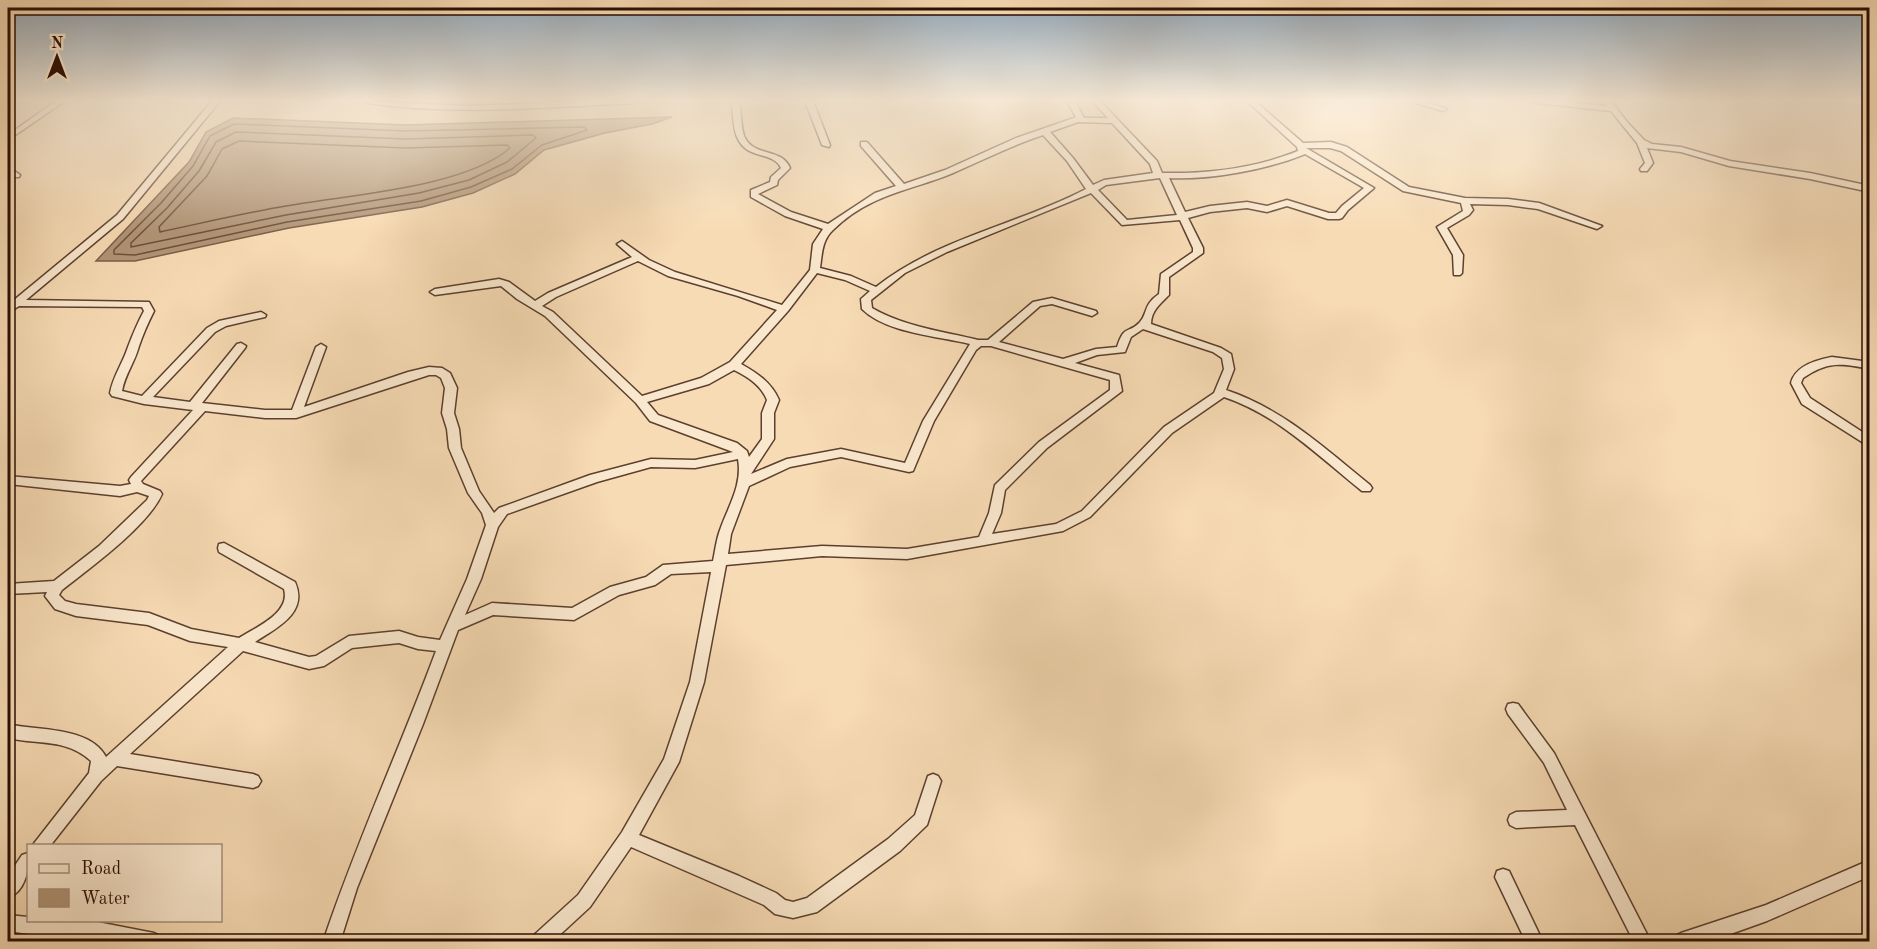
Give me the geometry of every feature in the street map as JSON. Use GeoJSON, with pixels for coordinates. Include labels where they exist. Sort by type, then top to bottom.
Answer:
{"type":"FeatureCollection","features":[{"type":"Feature","properties":{"kind":"street"},"geometry":{"type":"LineString","coordinates":[[12,306],[120,217],[179,145]]}},
{"type":"Feature","properties":{"kind":"street"},"geometry":{"type":"LineString","coordinates":[[747,145],[750,149],[766,156],[781,159],[786,165],[786,168],[774,179],[774,183],[759,189],[754,195],[788,214],[829,228]]}},
{"type":"Feature","properties":{"kind":"street"},"geometry":{"type":"LineString","coordinates":[[865,145],[902,187]]}},
{"type":"Feature","properties":{"kind":"street"},"geometry":{"type":"LineString","coordinates":[[640,400],[705,381],[734,365],[815,270],[818,244],[829,228],[878,195],[948,172],[1011,145]]}},
{"type":"Feature","properties":{"kind":"street"},"geometry":{"type":"LineString","coordinates":[[1057,145],[1083,180],[1125,222],[1182,217],[1210,209],[1247,205],[1267,209],[1287,203],[1328,216],[1339,216],[1345,208],[1370,188],[1299,145]]}},
{"type":"Feature","properties":{"kind":"street"},"geometry":{"type":"LineString","coordinates":[[1138,145],[1154,163],[1198,248],[1198,253],[1164,276],[1164,295],[1154,302],[1145,321],[1146,326]]}},
{"type":"Feature","properties":{"kind":"street"},"geometry":{"type":"LineString","coordinates":[[1642,145],[1649,163],[1644,170]]}},
{"type":"Feature","properties":{"kind":"street"},"geometry":{"type":"LineString","coordinates":[[1655,145],[1729,163],[1810,176],[1869,189]]}},
{"type":"Feature","properties":{"kind":"street"},"geometry":{"type":"LineString","coordinates":[[1302,148],[1337,146],[1356,155],[1400,187],[1465,201],[1508,202],[1539,206],[1597,226]]}},
{"type":"Feature","properties":{"kind":"street"},"geometry":{"type":"LineString","coordinates":[[983,542],[995,513],[999,488],[1043,445],[1116,391],[1115,378],[992,343],[978,343],[880,319],[867,309],[866,299],[902,271],[944,250],[1104,183],[1160,175],[1183,176],[1232,171],[1293,156],[1303,152],[1302,148]]}},
{"type":"Feature","properties":{"kind":"street"},"geometry":{"type":"LineString","coordinates":[[1457,273],[1458,255],[1442,227],[1466,213],[1468,210],[1465,201]]}},
{"type":"Feature","properties":{"kind":"street"},"geometry":{"type":"LineString","coordinates":[[622,244],[637,258],[663,273],[729,290],[784,309]]}},
{"type":"Feature","properties":{"kind":"street"},"geometry":{"type":"LineString","coordinates":[[536,305],[552,295],[637,258]]}},
{"type":"Feature","properties":{"kind":"street"},"geometry":{"type":"LineString","coordinates":[[815,270],[848,278],[875,290]]}},
{"type":"Feature","properties":{"kind":"street"},"geometry":{"type":"LineString","coordinates":[[435,292],[499,282],[549,314],[640,400],[654,418],[734,446],[743,454],[745,477]]}},
{"type":"Feature","properties":{"kind":"street"},"geometry":{"type":"LineString","coordinates":[[992,343],[1037,304],[1045,301],[1092,313]]}},
{"type":"Feature","properties":{"kind":"street"},"geometry":{"type":"LineString","coordinates":[[12,306],[145,304],[149,311],[135,338],[134,346],[118,381],[116,393],[144,400],[264,414],[296,414],[412,375],[429,371],[441,372],[446,376],[450,388],[448,413],[455,448],[474,493],[488,512],[492,525]]}},
{"type":"Feature","properties":{"kind":"street"},"geometry":{"type":"LineString","coordinates":[[144,400],[212,330],[224,323],[261,315]]}},
{"type":"Feature","properties":{"kind":"street"},"geometry":{"type":"LineString","coordinates":[[1063,363],[1096,352],[1121,350],[1126,335],[1142,325],[1217,350],[1227,356],[1229,369],[1219,395]]}},
{"type":"Feature","properties":{"kind":"street"},"geometry":{"type":"LineString","coordinates":[[745,477],[787,463],[841,453],[909,468],[914,451],[942,398],[972,348],[978,343]]}},
{"type":"Feature","properties":{"kind":"street"},"geometry":{"type":"LineString","coordinates":[[138,487],[135,480],[142,470],[197,406],[241,346]]}},
{"type":"Feature","properties":{"kind":"street"},"geometry":{"type":"LineString","coordinates":[[296,414],[321,347]]}},
{"type":"Feature","properties":{"kind":"street"},"geometry":{"type":"LineString","coordinates":[[1869,366],[1841,359],[1823,361],[1798,376],[1796,383],[1806,401],[1869,443]]}},
{"type":"Feature","properties":{"kind":"street"},"geometry":{"type":"LineString","coordinates":[[539,942],[584,901],[628,838],[671,762],[697,682],[724,534],[745,477],[768,438],[768,413],[772,400],[765,386],[754,376],[734,365]]}},
{"type":"Feature","properties":{"kind":"street"},"geometry":{"type":"LineString","coordinates":[[453,626],[492,609],[574,614],[615,591],[650,581],[668,569],[822,551],[907,554],[1059,528],[1086,514],[1168,430],[1223,393],[1246,400],[1272,413],[1366,488]]}},
{"type":"Feature","properties":{"kind":"street"},"geometry":{"type":"LineString","coordinates":[[331,942],[349,888],[453,626],[474,579],[492,525],[502,511],[594,478],[651,463],[695,464],[743,454]]}},
{"type":"Feature","properties":{"kind":"street"},"geometry":{"type":"LineString","coordinates":[[8,480],[120,491],[138,487],[156,494],[152,503],[104,550],[57,586],[52,596],[60,605],[76,610],[149,619],[190,635],[241,644],[309,663],[319,662],[349,642],[399,638],[445,646]]}},
{"type":"Feature","properties":{"kind":"street"},"geometry":{"type":"LineString","coordinates":[[42,844],[96,776],[241,644],[285,615],[293,597],[290,586],[224,548]]}},
{"type":"Feature","properties":{"kind":"street"},"geometry":{"type":"LineString","coordinates":[[8,589],[57,586]]}},
{"type":"Feature","properties":{"kind":"street"},"geometry":{"type":"LineString","coordinates":[[1513,709],[1533,736],[1536,745],[1549,758],[1643,942]]}},
{"type":"Feature","properties":{"kind":"street"},"geometry":{"type":"LineString","coordinates":[[8,731],[19,735],[67,738],[87,745],[99,758],[96,776]]}},
{"type":"Feature","properties":{"kind":"street"},"geometry":{"type":"LineString","coordinates":[[115,759],[253,781]]}},
{"type":"Feature","properties":{"kind":"street"},"geometry":{"type":"LineString","coordinates":[[628,838],[733,882],[770,899],[781,908],[793,910],[810,906],[894,845],[921,820],[933,781]]}},
{"type":"Feature","properties":{"kind":"street"},"geometry":{"type":"LineString","coordinates":[[1516,820],[1579,817]]}},
{"type":"Feature","properties":{"kind":"street"},"geometry":{"type":"LineString","coordinates":[[8,890],[27,862]]}},
{"type":"Feature","properties":{"kind":"street"},"geometry":{"type":"LineString","coordinates":[[1681,942],[1767,913],[1869,868]]}},
{"type":"Feature","properties":{"kind":"street"},"geometry":{"type":"LineString","coordinates":[[1503,877],[1535,942]]}},
{"type":"Feature","properties":{"kind":"street"},"geometry":{"type":"LineString","coordinates":[[8,923],[43,928],[82,928],[154,942]]}},
{"type":"Feature","properties":{"kind":"water"},"geometry":{"type":"Polygon","coordinates":[[[198,145],[561,145],[544,150],[515,174],[473,193],[422,207],[289,228],[135,261],[96,261],[189,162],[198,145]]]}}]}
